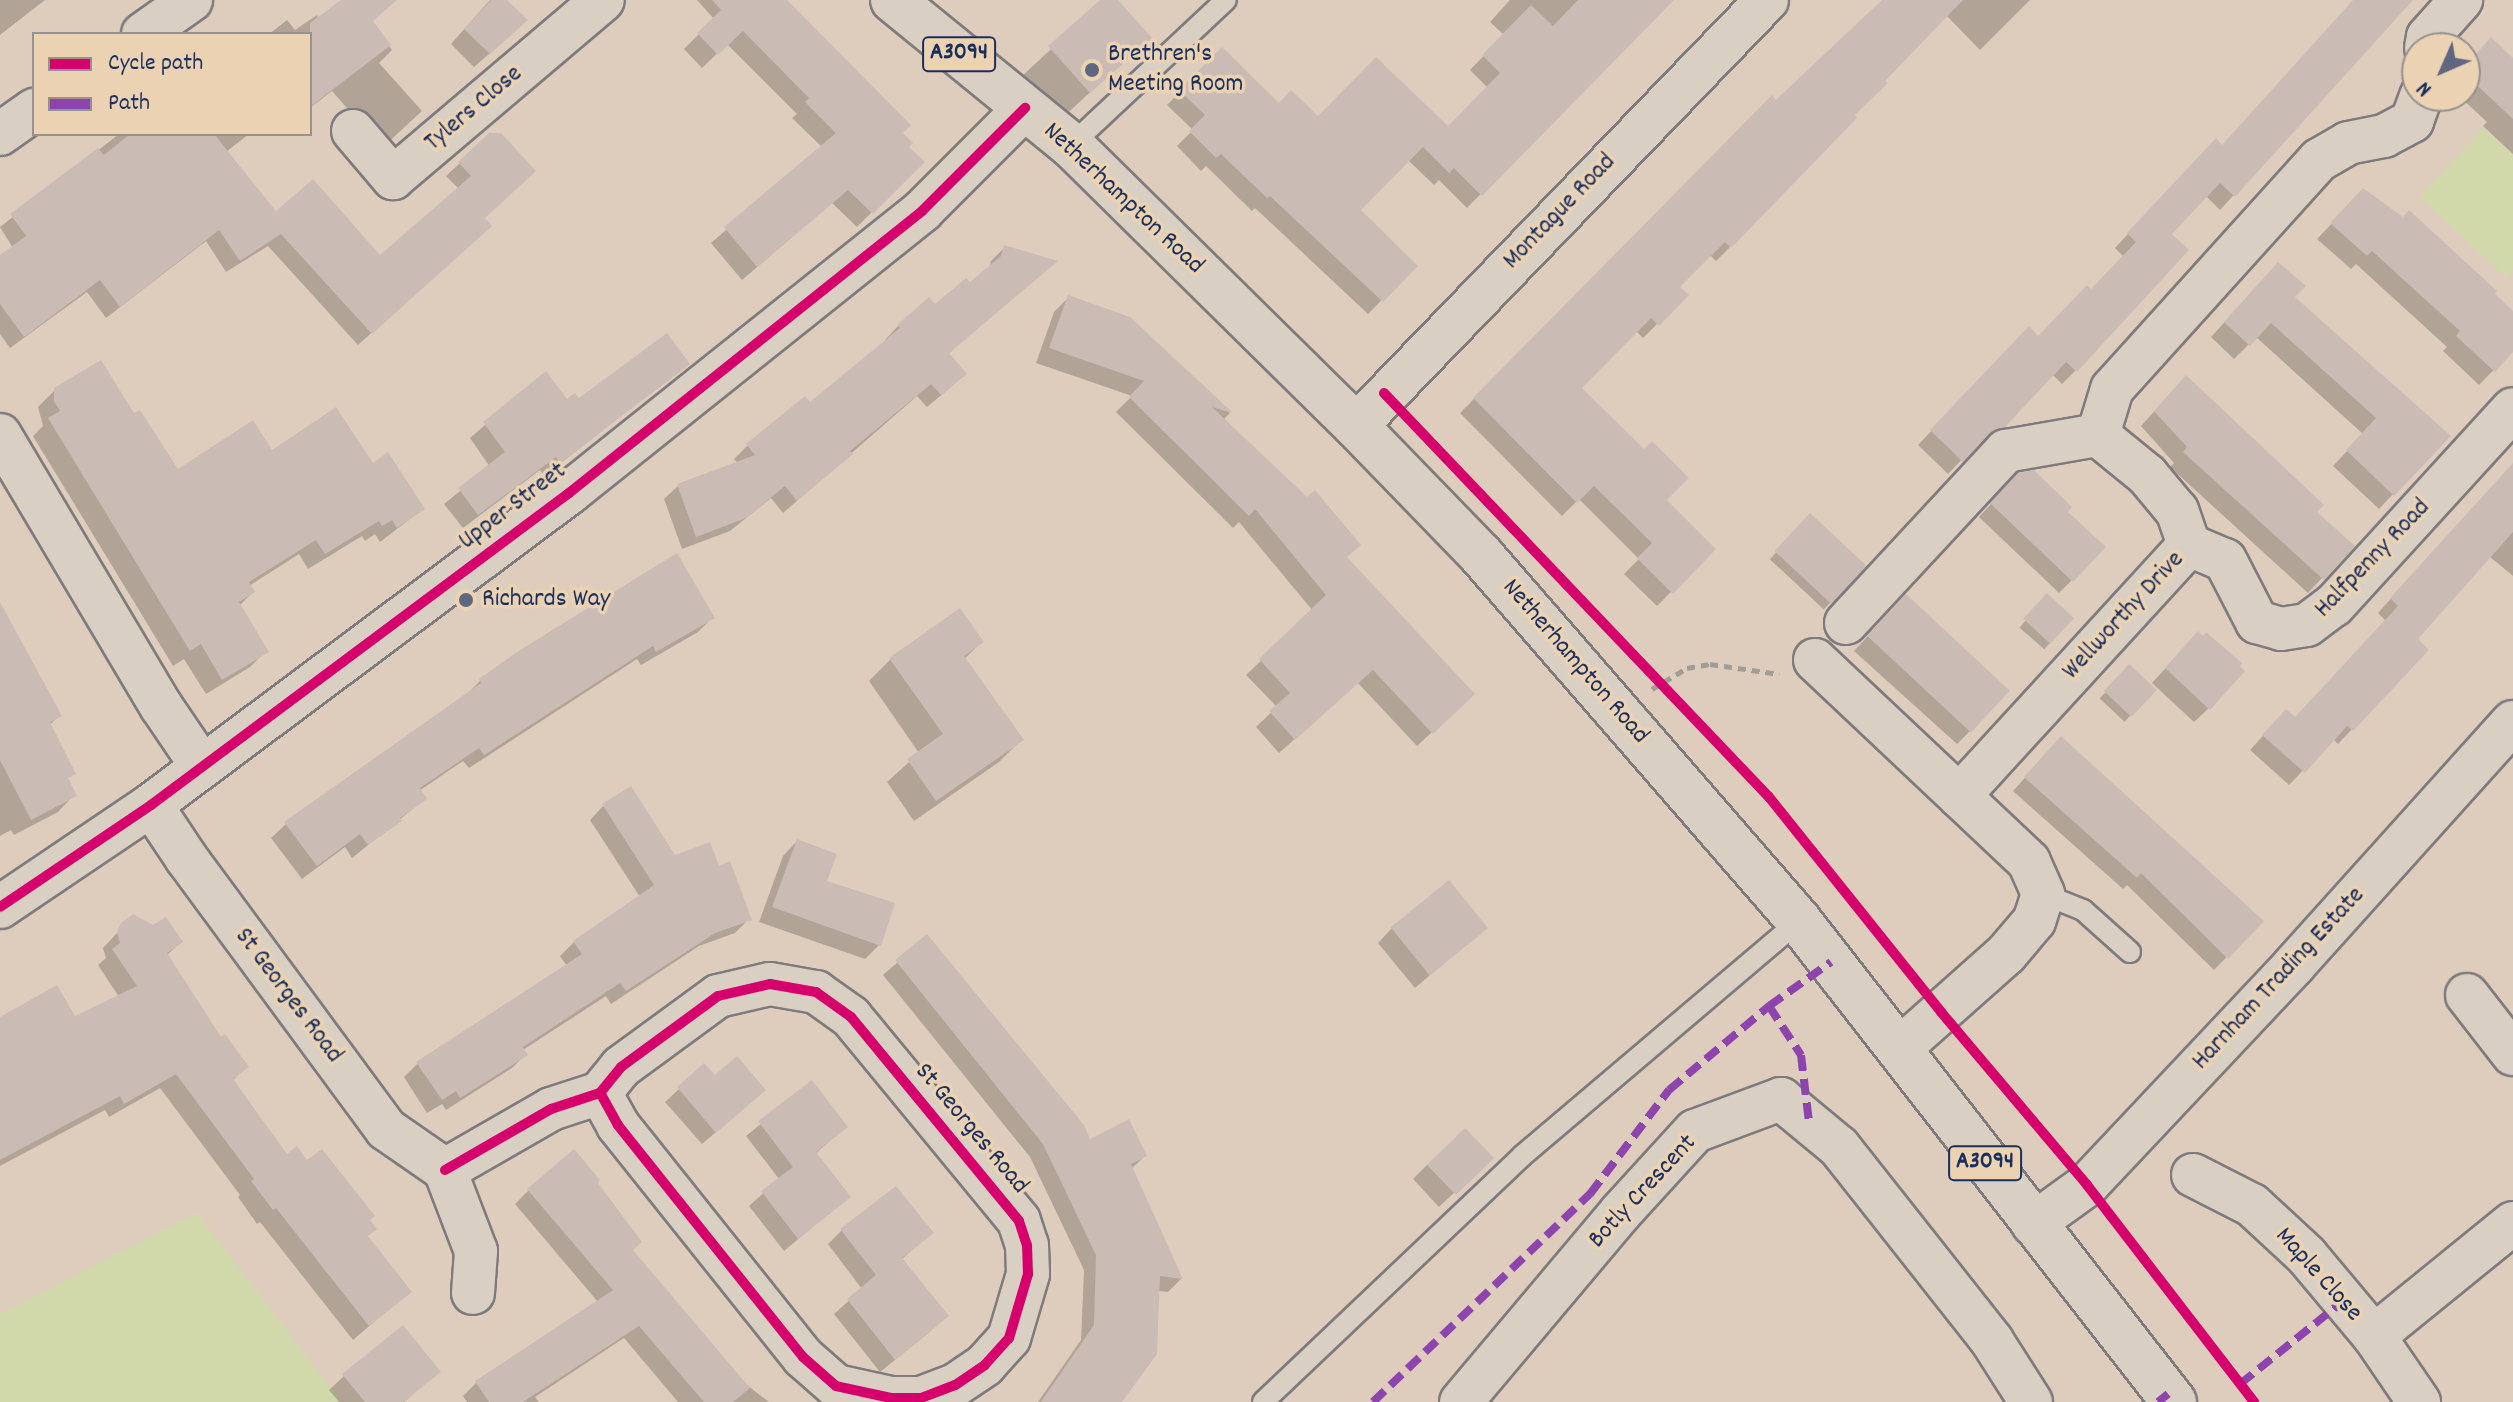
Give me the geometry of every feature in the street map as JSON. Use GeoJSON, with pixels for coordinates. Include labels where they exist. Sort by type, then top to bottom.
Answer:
{"type":"FeatureCollection","features":[{"type":"Feature","properties":{"kind":"main road","name":"Netherhampton Road"},"geometry":{"type":"LineString","coordinates":[[893,0],[1071,145],[1356,426],[1481,555],[1799,921],[2174,1402]]}},
{"type":"Feature","properties":{"kind":"street"},"geometry":{"type":"LineString","coordinates":[[146,32],[191,0]]}},
{"type":"Feature","properties":{"kind":"street","name":"Tylers Close"},"geometry":{"type":"LineString","coordinates":[[353,131],[393,178],[603,0]]}},
{"type":"Feature","properties":{"kind":"street","name":"Montague Road"},"geometry":{"type":"LineString","coordinates":[[1356,426],[1767,0]]}},
{"type":"Feature","properties":{"kind":"street"},"geometry":{"type":"LineString","coordinates":[[2432,32],[2461,0]]}},
{"type":"Feature","properties":{"kind":"street","name":"Upper Street"},"geometry":{"type":"LineString","coordinates":[[0,907],[151,805],[569,493],[830,287],[965,171],[1025,108]]}},
{"type":"Feature","properties":{"kind":"street"},"geometry":{"type":"LineString","coordinates":[[0,134],[32,111]]}},
{"type":"Feature","properties":{"kind":"street"},"geometry":{"type":"LineString","coordinates":[[1846,623],[2006,451],[2098,435],[2112,389],[2319,160],[2348,143],[2384,136],[2412,121],[2415,112]]}},
{"type":"Feature","properties":{"kind":"street","name":"Halfpenny Road"},"geometry":{"type":"LineString","coordinates":[[2189,545],[2225,560],[2257,622],[2281,629],[2307,625],[2334,605],[2513,409]]}},
{"type":"Feature","properties":{"kind":"street"},"geometry":{"type":"LineString","coordinates":[[0,435],[161,706],[201,765]]}},
{"type":"Feature","properties":{"kind":"street","name":"Wellworthy Drive"},"geometry":{"type":"LineString","coordinates":[[1959,796],[2189,545],[2177,511],[2147,475],[2098,435]]}},
{"type":"Feature","properties":{"kind":"street"},"geometry":{"type":"LineString","coordinates":[[1815,660],[2029,862],[2043,894],[2034,921],[2006,954],[1898,1050]]}},
{"type":"Feature","properties":{"kind":"street","name":"Harnham Trading Estate"},"geometry":{"type":"LineString","coordinates":[[2033,1224],[2087,1185],[2294,965],[2513,722]]}},
{"type":"Feature","properties":{"kind":"street","name":"St Georges Road"},"geometry":{"type":"LineString","coordinates":[[151,805],[187,859],[386,1129],[445,1170]]}},
{"type":"Feature","properties":{"kind":"street","name":"St Georges Road"},"geometry":{"type":"LineString","coordinates":[[770,984],[816,992],[851,1017],[1019,1221],[1027,1245],[1028,1274],[1009,1338],[985,1365],[955,1385],[921,1398],[891,1398],[836,1386],[803,1357],[618,1125],[600,1093],[621,1067],[718,996],[770,984]]}},
{"type":"Feature","properties":{"kind":"street"},"geometry":{"type":"LineString","coordinates":[[2467,995],[2513,1054]]}},
{"type":"Feature","properties":{"kind":"street"},"geometry":{"type":"LineString","coordinates":[[473,1293],[476,1251],[445,1170],[551,1109],[600,1093]]}},
{"type":"Feature","properties":{"kind":"street","name":"Botly Crescent"},"geometry":{"type":"LineString","coordinates":[[1461,1402],[1620,1213],[1695,1131],[1781,1099],[1839,1147],[1992,1341],[2031,1402]]}},
{"type":"Feature","properties":{"kind":"street","name":"Maple Close"},"geometry":{"type":"LineString","coordinates":[[2193,1175],[2252,1205],[2306,1255],[2374,1336],[2419,1402]]}},
{"type":"Feature","properties":{"kind":"street"},"geometry":{"type":"LineString","coordinates":[[2374,1336],[2513,1223]]}},
{"type":"Feature","properties":{"kind":"lane"},"geometry":{"type":"LineString","coordinates":[[1071,145],[1226,0]]}},
{"type":"Feature","properties":{"kind":"lane"},"geometry":{"type":"LineString","coordinates":[[2043,894],[2083,910],[2130,952]]}},
{"type":"Feature","properties":{"kind":"lane"},"geometry":{"type":"LineString","coordinates":[[1263,1402],[1522,1156],[1799,921]]}},
{"type":"Feature","properties":{"kind":"path"},"geometry":{"type":"LineString","coordinates":[[1618,712],[1687,668],[1710,664],[1785,675],[1815,660]]}},
{"type":"Feature","properties":{"kind":"path"},"geometry":{"type":"LineString","coordinates":[[1650,672],[1672,694]]}},
{"type":"Feature","properties":{"kind":"green space"},"geometry":{"type":"Polygon","coordinates":[[[2483,128],[2513,155],[2513,270],[2506,277],[2420,197],[2483,128]]]}},
{"type":"Feature","properties":{"kind":"green space"},"geometry":{"type":"Polygon","coordinates":[[[197,1213],[341,1402],[0,1402],[0,1314],[197,1213]]]}},
{"type":"Feature","properties":{"kind":"building"},"geometry":{"type":"Polygon","coordinates":[[[341,0],[397,0],[373,21],[391,45],[312,105],[310,23],[341,0]]]}},
{"type":"Feature","properties":{"kind":"building"},"geometry":{"type":"Polygon","coordinates":[[[491,0],[507,0],[528,20],[490,54],[464,29],[491,0]]]}},
{"type":"Feature","properties":{"kind":"building"},"geometry":{"type":"Polygon","coordinates":[[[712,0],[787,0],[911,125],[903,133],[913,143],[909,147],[925,162],[873,214],[848,190],[757,267],[724,227],[836,133],[805,102],[809,98],[743,31],[718,55],[697,33],[721,10],[712,0]]]}},
{"type":"Feature","properties":{"kind":"building","name":"Brethren's Meeting Room"},"geometry":{"type":"Polygon","coordinates":[[[1100,0],[1118,0],[1152,38],[1090,93],[1048,46],[1100,0]]]}},
{"type":"Feature","properties":{"kind":"building"},"geometry":{"type":"Polygon","coordinates":[[[1578,0],[1674,0],[1482,196],[1454,168],[1449,173],[1423,147],[1361,210],[1418,266],[1383,302],[1270,196],[1267,198],[1221,154],[1216,158],[1189,131],[1205,115],[1179,90],[1222,47],[1279,103],[1291,90],[1318,116],[1376,57],[1448,126],[1500,73],[1482,55],[1531,5],[1553,26],[1578,0]]]}},
{"type":"Feature","properties":{"kind":"building"},"geometry":{"type":"Polygon","coordinates":[[[1882,0],[1963,0],[1885,81],[1888,83],[1855,115],[1857,118],[1731,248],[1725,242],[1680,287],[1689,295],[1659,326],[1651,318],[1582,388],[1644,449],[1652,441],[1689,478],[1667,500],[1716,549],[1673,594],[1637,558],[1652,543],[1594,486],[1577,503],[1473,398],[1772,95],[1776,100],[1882,0]]]}},
{"type":"Feature","properties":{"kind":"building"},"geometry":{"type":"Polygon","coordinates":[[[2353,0],[2413,0],[2235,197],[2220,183],[2172,234],[2189,250],[2077,372],[2066,362],[2005,427],[1988,435],[1963,462],[1930,430],[2029,326],[2038,336],[2087,285],[2091,289],[2136,242],[2127,233],[2216,138],[2222,145],[2353,0]]]}},
{"type":"Feature","properties":{"kind":"building"},"geometry":{"type":"Polygon","coordinates":[[[2491,37],[2513,58],[2513,119],[2481,89],[2481,48],[2491,37]]]}},
{"type":"Feature","properties":{"kind":"building"},"geometry":{"type":"Polygon","coordinates":[[[489,133],[501,133],[536,171],[485,218],[492,226],[372,334],[281,234],[240,261],[219,230],[120,307],[100,280],[24,337],[0,304],[0,255],[26,236],[10,214],[98,148],[104,155],[128,136],[216,136],[276,211],[313,179],[380,255],[471,176],[458,162],[489,133]]]}},
{"type":"Feature","properties":{"kind":"building"},"geometry":{"type":"Polygon","coordinates":[[[2363,188],[2403,217],[2409,210],[2497,291],[2495,294],[2513,311],[2513,352],[2495,372],[2456,336],[2460,331],[2372,251],[2367,256],[2330,223],[2363,188]]]}},
{"type":"Feature","properties":{"kind":"building"},"geometry":{"type":"Polygon","coordinates":[[[1004,245],[1058,261],[949,353],[967,374],[941,395],[931,384],[850,451],[853,454],[797,501],[785,486],[746,518],[696,537],[677,484],[755,455],[746,444],[805,396],[810,402],[900,328],[897,325],[929,297],[935,304],[966,278],[970,282],[1001,256],[1004,245]]]}},
{"type":"Feature","properties":{"kind":"building"},"geometry":{"type":"Polygon","coordinates":[[[2278,262],[2306,286],[2295,297],[2451,436],[2394,496],[2346,450],[2376,418],[2271,323],[2250,346],[2224,322],[2278,262]]]}},
{"type":"Feature","properties":{"kind":"building"},"geometry":{"type":"Polygon","coordinates":[[[1068,295],[1130,317],[1233,413],[1212,407],[1307,497],[1315,490],[1361,545],[1347,557],[1475,694],[1433,734],[1373,670],[1295,740],[1269,711],[1290,693],[1259,659],[1326,595],[1255,509],[1249,516],[1129,397],[1144,381],[1049,348],[1068,295]]]}},
{"type":"Feature","properties":{"kind":"building"},"geometry":{"type":"Polygon","coordinates":[[[667,333],[690,364],[560,463],[556,457],[478,515],[458,488],[505,452],[483,422],[546,371],[567,399],[575,393],[579,398],[667,333]]]}},
{"type":"Feature","properties":{"kind":"building"},"geometry":{"type":"Polygon","coordinates":[[[101,360],[134,413],[140,410],[178,469],[253,420],[272,450],[336,407],[373,463],[388,452],[425,509],[397,528],[392,520],[382,526],[379,521],[325,554],[316,540],[249,582],[255,592],[239,602],[269,652],[222,680],[201,644],[190,651],[48,418],[60,411],[54,401],[54,388],[101,360]]]}},
{"type":"Feature","properties":{"kind":"building"},"geometry":{"type":"Polygon","coordinates":[[[2186,375],[2324,505],[2317,512],[2355,546],[2324,580],[2183,452],[2187,447],[2154,411],[2186,375]]]}},
{"type":"Feature","properties":{"kind":"building"},"geometry":{"type":"Polygon","coordinates":[[[2513,463],[2513,532],[2418,639],[2429,650],[2353,731],[2347,726],[2305,773],[2262,735],[2286,709],[2295,717],[2398,606],[2390,598],[2513,463]]]}},
{"type":"Feature","properties":{"kind":"building"},"geometry":{"type":"Polygon","coordinates":[[[2034,470],[2072,507],[2068,512],[2106,547],[2073,582],[1990,503],[2018,473],[2034,470]]]}},
{"type":"Feature","properties":{"kind":"building"},"geometry":{"type":"Polygon","coordinates":[[[1810,513],[1867,566],[1832,604],[1775,551],[1810,513]]]}},
{"type":"Feature","properties":{"kind":"building"},"geometry":{"type":"Polygon","coordinates":[[[677,553],[715,618],[656,652],[653,646],[484,755],[479,748],[420,788],[427,799],[400,818],[402,821],[368,845],[360,834],[317,866],[284,822],[481,683],[479,679],[520,650],[677,553]]]}},
{"type":"Feature","properties":{"kind":"building"},"geometry":{"type":"Polygon","coordinates":[[[2047,593],[2074,618],[2050,644],[2023,619],[2047,593]]]}},
{"type":"Feature","properties":{"kind":"building"},"geometry":{"type":"Polygon","coordinates":[[[1906,594],[2010,691],[1971,733],[1867,636],[1906,594]]]}},
{"type":"Feature","properties":{"kind":"building"},"geometry":{"type":"Polygon","coordinates":[[[0,602],[62,716],[50,722],[76,774],[68,778],[77,796],[31,820],[0,760],[0,602]]]}},
{"type":"Feature","properties":{"kind":"building"},"geometry":{"type":"Polygon","coordinates":[[[960,608],[984,642],[964,656],[1024,740],[936,801],[907,759],[943,734],[889,658],[960,608]]]}},
{"type":"Feature","properties":{"kind":"building"},"geometry":{"type":"Polygon","coordinates":[[[2198,631],[2203,636],[2206,632],[2242,663],[2240,666],[2245,671],[2210,710],[2165,668],[2198,631]]]}},
{"type":"Feature","properties":{"kind":"building"},"geometry":{"type":"Polygon","coordinates":[[[2129,664],[2157,690],[2132,717],[2104,691],[2129,664]]]}},
{"type":"Feature","properties":{"kind":"building"},"geometry":{"type":"Polygon","coordinates":[[[2061,736],[2264,921],[2228,959],[2141,873],[2137,878],[2024,777],[2061,736]]]}},
{"type":"Feature","properties":{"kind":"building"},"geometry":{"type":"Polygon","coordinates":[[[631,786],[675,855],[710,842],[719,866],[730,861],[752,920],[715,933],[626,991],[620,983],[523,1047],[528,1055],[460,1098],[456,1091],[442,1100],[416,1062],[582,954],[573,941],[654,885],[602,804],[631,786]]]}},
{"type":"Feature","properties":{"kind":"building"},"geometry":{"type":"Polygon","coordinates":[[[797,839],[837,854],[827,881],[895,903],[881,946],[772,907],[797,839]]]}},
{"type":"Feature","properties":{"kind":"building"},"geometry":{"type":"Polygon","coordinates":[[[1449,880],[1488,928],[1430,975],[1391,927],[1449,880]]]}},
{"type":"Feature","properties":{"kind":"building"},"geometry":{"type":"Polygon","coordinates":[[[133,914],[153,925],[166,917],[183,942],[167,953],[221,1037],[225,1034],[249,1067],[233,1079],[287,1154],[297,1146],[307,1160],[322,1149],[375,1216],[370,1220],[377,1229],[368,1236],[412,1292],[369,1326],[276,1208],[273,1210],[251,1181],[254,1179],[176,1074],[124,1104],[120,1096],[0,1160],[0,1017],[57,985],[75,1016],[137,986],[112,949],[120,943],[117,932],[121,923],[133,914]]]}},
{"type":"Feature","properties":{"kind":"building"},"geometry":{"type":"Polygon","coordinates":[[[927,934],[1084,1125],[1090,1139],[1129,1119],[1147,1156],[1131,1164],[1183,1279],[1160,1276],[1157,1354],[1122,1402],[1041,1402],[1094,1325],[1096,1255],[1043,1144],[895,960],[927,934]]]}},
{"type":"Feature","properties":{"kind":"building"},"geometry":{"type":"Polygon","coordinates":[[[737,1056],[766,1090],[716,1133],[677,1087],[704,1063],[715,1075],[737,1056]]]}},
{"type":"Feature","properties":{"kind":"building"},"geometry":{"type":"Polygon","coordinates":[[[812,1080],[848,1127],[816,1152],[851,1197],[798,1239],[761,1191],[793,1167],[758,1121],[812,1080]]]}},
{"type":"Feature","properties":{"kind":"building"},"geometry":{"type":"Polygon","coordinates":[[[1465,1128],[1494,1158],[1456,1195],[1427,1165],[1465,1128]]]}},
{"type":"Feature","properties":{"kind":"building"},"geometry":{"type":"Polygon","coordinates":[[[574,1149],[600,1180],[598,1183],[642,1242],[633,1250],[750,1388],[733,1402],[704,1402],[639,1326],[523,1402],[489,1402],[475,1381],[613,1290],[527,1189],[574,1149]]]}},
{"type":"Feature","properties":{"kind":"building"},"geometry":{"type":"Polygon","coordinates":[[[896,1186],[934,1233],[902,1258],[949,1316],[895,1360],[847,1299],[876,1275],[840,1229],[896,1186]]]}},
{"type":"Feature","properties":{"kind":"building"},"geometry":{"type":"Polygon","coordinates":[[[403,1325],[441,1372],[403,1402],[365,1402],[342,1374],[403,1325]]]}},
{"type":"Feature","properties":{"kind":"marked path"},"geometry":{"type":"LineString","coordinates":[[1373,1402],[1590,1194],[1669,1090],[1769,1006],[1831,962]]}},
{"type":"Feature","properties":{"kind":"marked path"},"geometry":{"type":"LineString","coordinates":[[1769,1006],[1801,1055],[1809,1122]]}},
{"type":"Feature","properties":{"kind":"marked path"},"geometry":{"type":"LineString","coordinates":[[2240,1384],[2342,1302]]}},
{"type":"Feature","properties":{"kind":"marked path"},"geometry":{"type":"LineString","coordinates":[[2158,1402],[2168,1394]]}},
{"type":"Feature","properties":{"kind":"cycle path"},"geometry":{"type":"LineString","coordinates":[[0,907],[151,805],[569,493],[922,211],[1025,108]]}},
{"type":"Feature","properties":{"kind":"cycle path"},"geometry":{"type":"LineString","coordinates":[[1384,393],[1769,797],[1941,1012],[2087,1185],[2254,1402]]}},
{"type":"Feature","properties":{"kind":"cycle path"},"geometry":{"type":"LineString","coordinates":[[445,1170],[551,1109],[600,1093],[621,1067],[718,996],[770,984],[816,992],[851,1017],[1019,1221],[1027,1245],[1028,1274],[1009,1338],[985,1365],[955,1385],[921,1398],[891,1398],[836,1386],[803,1357],[618,1125],[600,1093]]}},
{"type":"Feature","properties":{"kind":"place","name":"Brethren's Meeting Room"},"geometry":{"type":"Point","coordinates":[1092,70]}},
{"type":"Feature","properties":{"kind":"place","name":"Richards Way"},"geometry":{"type":"Point","coordinates":[466,600]}}]}
